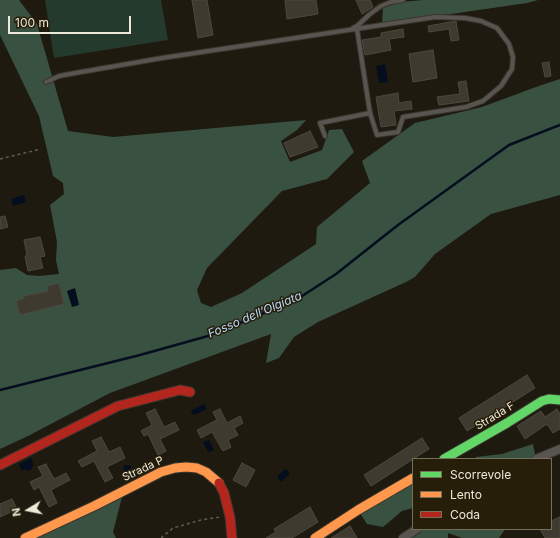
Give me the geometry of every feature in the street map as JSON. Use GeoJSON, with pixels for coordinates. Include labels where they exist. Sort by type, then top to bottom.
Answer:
{"type":"FeatureCollection","features":[{"type":"Feature","properties":{"kind":"street"},"geometry":{"type":"LineString","coordinates":[[0,465],[118,406],[180,390],[190,392]]}},
{"type":"Feature","properties":{"kind":"street","name":"Strada F"},"geometry":{"type":"LineString","coordinates":[[446,458],[542,401],[549,399],[560,400]]}},
{"type":"Feature","properties":{"kind":"street"},"geometry":{"type":"LineString","coordinates":[[538,458],[560,449]]}},
{"type":"Feature","properties":{"kind":"street","name":"Strada P"},"geometry":{"type":"LineString","coordinates":[[25,538],[94,506],[161,472],[181,467],[197,468],[206,472],[215,478],[221,486],[230,518],[232,538]]}},
{"type":"Feature","properties":{"kind":"street"},"geometry":{"type":"LineString","coordinates":[[315,538],[412,479]]}},
{"type":"Feature","properties":{"kind":"street"},"geometry":{"type":"LineString","coordinates":[[403,538],[415,530]]}},
{"type":"Feature","properties":{"kind":"lane"},"geometry":{"type":"LineString","coordinates":[[349,30],[357,26],[381,6],[391,2],[403,0]]}},
{"type":"Feature","properties":{"kind":"lane"},"geometry":{"type":"LineString","coordinates":[[46,82],[60,76],[162,58],[435,17],[465,18],[481,21],[497,28],[509,44],[513,57],[512,69],[501,86],[483,101],[466,107],[403,117],[398,132],[377,135],[370,113],[357,29]]}},
{"type":"Feature","properties":{"kind":"lane"},"geometry":{"type":"LineString","coordinates":[[325,136],[320,123],[370,113]]}},
{"type":"Feature","properties":{"kind":"path"},"geometry":{"type":"LineString","coordinates":[[0,158],[41,149]]}},
{"type":"Feature","properties":{"kind":"path"},"geometry":{"type":"LineString","coordinates":[[161,538],[173,528],[217,517],[230,518]]}},
{"type":"Feature","properties":{"kind":"green space"},"geometry":{"type":"Polygon","coordinates":[[[0,0],[19,0],[37,24],[68,131],[113,137],[306,120],[297,130],[281,141],[290,162],[322,150],[329,130],[342,129],[354,152],[327,179],[282,191],[207,268],[197,290],[201,303],[211,307],[242,293],[316,244],[317,227],[370,183],[362,161],[415,123],[482,107],[560,79],[560,195],[491,214],[435,254],[415,277],[318,322],[294,337],[279,358],[266,363],[271,334],[110,393],[0,449],[0,270],[16,268],[27,275],[39,276],[59,274],[56,260],[57,242],[50,205],[64,194],[63,183],[53,176],[39,116],[0,35],[0,0]]]}},
{"type":"Feature","properties":{"kind":"green space"},"geometry":{"type":"Polygon","coordinates":[[[45,0],[161,0],[168,40],[54,58],[45,0]]]}},
{"type":"Feature","properties":{"kind":"green space"},"geometry":{"type":"Polygon","coordinates":[[[423,0],[538,0],[527,3],[382,24],[383,8],[401,2],[423,0]]]}},
{"type":"Feature","properties":{"kind":"green space"},"geometry":{"type":"Polygon","coordinates":[[[533,444],[536,458],[476,458],[502,454],[533,444]]]}},
{"type":"Feature","properties":{"kind":"green space"},"geometry":{"type":"Polygon","coordinates":[[[412,480],[412,508],[402,511],[383,527],[367,524],[358,510],[412,480]]]}},
{"type":"Feature","properties":{"kind":"green space"},"geometry":{"type":"Polygon","coordinates":[[[122,497],[113,532],[116,538],[26,538],[122,497]]]}},
{"type":"Feature","properties":{"kind":"green space"},"geometry":{"type":"Polygon","coordinates":[[[417,530],[504,530],[499,538],[462,538],[448,533],[448,538],[405,538],[417,530]]]}},
{"type":"Feature","properties":{"kind":"water"},"geometry":{"type":"Polygon","coordinates":[[[385,64],[388,82],[379,83],[376,66],[385,64]]]}},
{"type":"Feature","properties":{"kind":"water"},"geometry":{"type":"Polygon","coordinates":[[[24,195],[26,202],[13,206],[11,199],[24,195]]]}},
{"type":"Feature","properties":{"kind":"water"},"geometry":{"type":"Polygon","coordinates":[[[75,288],[79,305],[72,307],[67,291],[75,288]]]}},
{"type":"Feature","properties":{"kind":"water"},"geometry":{"type":"Polygon","coordinates":[[[204,404],[207,409],[195,415],[192,414],[192,410],[204,404]]]}},
{"type":"Feature","properties":{"kind":"water"},"geometry":{"type":"Polygon","coordinates":[[[209,440],[214,450],[208,452],[203,442],[209,440]]]}},
{"type":"Feature","properties":{"kind":"water"},"geometry":{"type":"Polygon","coordinates":[[[31,458],[34,466],[32,469],[26,471],[25,469],[22,471],[19,464],[31,458]]]}},
{"type":"Feature","properties":{"kind":"water"},"geometry":{"type":"Polygon","coordinates":[[[124,465],[131,466],[129,479],[123,478],[124,465]]]}},
{"type":"Feature","properties":{"kind":"water"},"geometry":{"type":"Polygon","coordinates":[[[286,469],[290,474],[281,482],[277,476],[286,469]]]}},
{"type":"Feature","properties":{"kind":"building"},"geometry":{"type":"Polygon","coordinates":[[[192,0],[207,0],[213,35],[198,38],[192,0]]]}},
{"type":"Feature","properties":{"kind":"building"},"geometry":{"type":"Polygon","coordinates":[[[285,0],[316,0],[318,14],[287,19],[285,0]]]}},
{"type":"Feature","properties":{"kind":"building"},"geometry":{"type":"Polygon","coordinates":[[[356,0],[370,0],[373,7],[362,14],[356,0]]]}},
{"type":"Feature","properties":{"kind":"building"},"geometry":{"type":"Polygon","coordinates":[[[456,21],[459,40],[451,41],[449,29],[429,32],[428,26],[456,21]]]}},
{"type":"Feature","properties":{"kind":"building"},"geometry":{"type":"Polygon","coordinates":[[[403,29],[404,37],[389,39],[391,50],[365,55],[362,40],[381,37],[381,33],[403,29]]]}},
{"type":"Feature","properties":{"kind":"building"},"geometry":{"type":"Polygon","coordinates":[[[433,50],[437,78],[413,82],[409,54],[433,50]]]}},
{"type":"Feature","properties":{"kind":"building"},"geometry":{"type":"Polygon","coordinates":[[[549,62],[551,76],[545,77],[542,63],[549,62]]]}},
{"type":"Feature","properties":{"kind":"building"},"geometry":{"type":"Polygon","coordinates":[[[466,81],[469,101],[439,105],[437,97],[460,94],[458,82],[466,81]]]}},
{"type":"Feature","properties":{"kind":"building"},"geometry":{"type":"Polygon","coordinates":[[[398,93],[399,103],[411,101],[412,109],[394,111],[396,125],[381,127],[376,97],[398,93]]]}},
{"type":"Feature","properties":{"kind":"building"},"geometry":{"type":"Polygon","coordinates":[[[310,131],[318,147],[290,157],[284,143],[310,131]]]}},
{"type":"Feature","properties":{"kind":"building"},"geometry":{"type":"Polygon","coordinates":[[[5,216],[8,227],[0,229],[0,217],[5,216]]]}},
{"type":"Feature","properties":{"kind":"building"},"geometry":{"type":"Polygon","coordinates":[[[40,237],[45,256],[40,257],[43,268],[28,271],[24,240],[40,237]]]}},
{"type":"Feature","properties":{"kind":"building"},"geometry":{"type":"Polygon","coordinates":[[[59,283],[64,304],[20,315],[16,301],[24,298],[24,296],[48,291],[47,286],[59,283]]]}},
{"type":"Feature","properties":{"kind":"building"},"geometry":{"type":"Polygon","coordinates":[[[527,375],[535,388],[467,431],[459,418],[527,375]]]}},
{"type":"Feature","properties":{"kind":"building"},"geometry":{"type":"Polygon","coordinates":[[[155,409],[164,427],[175,422],[179,430],[160,439],[166,451],[158,455],[148,434],[144,436],[141,431],[152,425],[146,413],[155,409]]]}},
{"type":"Feature","properties":{"kind":"building"},"geometry":{"type":"Polygon","coordinates":[[[220,409],[227,423],[240,416],[243,423],[234,428],[238,435],[228,440],[231,447],[223,451],[212,432],[201,438],[197,430],[217,420],[213,412],[220,409]]]}},
{"type":"Feature","properties":{"kind":"building"},"geometry":{"type":"Polygon","coordinates":[[[557,409],[560,414],[560,429],[553,433],[547,424],[525,439],[517,426],[541,411],[545,417],[557,409]]]}},
{"type":"Feature","properties":{"kind":"building"},"geometry":{"type":"Polygon","coordinates":[[[101,437],[109,452],[120,447],[125,458],[107,467],[113,478],[105,482],[94,461],[82,467],[78,461],[97,451],[92,441],[101,437]]]}},
{"type":"Feature","properties":{"kind":"building"},"geometry":{"type":"Polygon","coordinates":[[[422,438],[429,449],[415,458],[412,458],[412,460],[371,486],[364,475],[422,438]]]}},
{"type":"Feature","properties":{"kind":"building"},"geometry":{"type":"Polygon","coordinates":[[[242,463],[255,470],[246,487],[233,480],[242,463]]]}},
{"type":"Feature","properties":{"kind":"building"},"geometry":{"type":"Polygon","coordinates":[[[46,464],[54,479],[66,473],[70,480],[51,490],[57,503],[49,507],[39,487],[34,490],[30,482],[43,476],[38,467],[46,464]]]}},
{"type":"Feature","properties":{"kind":"building"},"geometry":{"type":"Polygon","coordinates":[[[12,499],[17,509],[0,517],[0,504],[12,499]]]}},
{"type":"Feature","properties":{"kind":"building"},"geometry":{"type":"Polygon","coordinates":[[[310,507],[318,522],[292,538],[266,538],[276,532],[274,529],[310,507]]]}},
{"type":"Feature","properties":{"kind":"building"},"geometry":{"type":"Polygon","coordinates":[[[560,517],[560,538],[545,538],[541,530],[552,530],[552,521],[560,517]]]}},
{"type":"Feature","properties":{"kind":"building"},"geometry":{"type":"Polygon","coordinates":[[[350,526],[357,538],[331,538],[350,526]]]}},
{"type":"Feature","properties":{"kind":"waterway","name":"Fosso dell’Olgiata"},"geometry":{"type":"LineString","coordinates":[[0,390],[140,355],[208,336],[296,300],[336,274],[398,225],[509,145],[560,125]]}},
{"type":"Feature","properties":{"kind":"traffic: fast"},"geometry":{"type":"LineString","coordinates":[[446,458],[542,401],[549,399],[560,400]]}},
{"type":"Feature","properties":{"kind":"traffic: slow"},"geometry":{"type":"LineString","coordinates":[[25,538],[94,506],[161,472],[175,468],[197,468],[206,472],[219,483]]}},
{"type":"Feature","properties":{"kind":"traffic: slow"},"geometry":{"type":"LineString","coordinates":[[315,538],[358,510],[412,479]]}},
{"type":"Feature","properties":{"kind":"traffic: jam"},"geometry":{"type":"LineString","coordinates":[[0,465],[118,406],[180,390],[190,392]]}},
{"type":"Feature","properties":{"kind":"traffic: jam"},"geometry":{"type":"LineString","coordinates":[[219,483],[224,493],[230,517],[232,538]]}}]}
